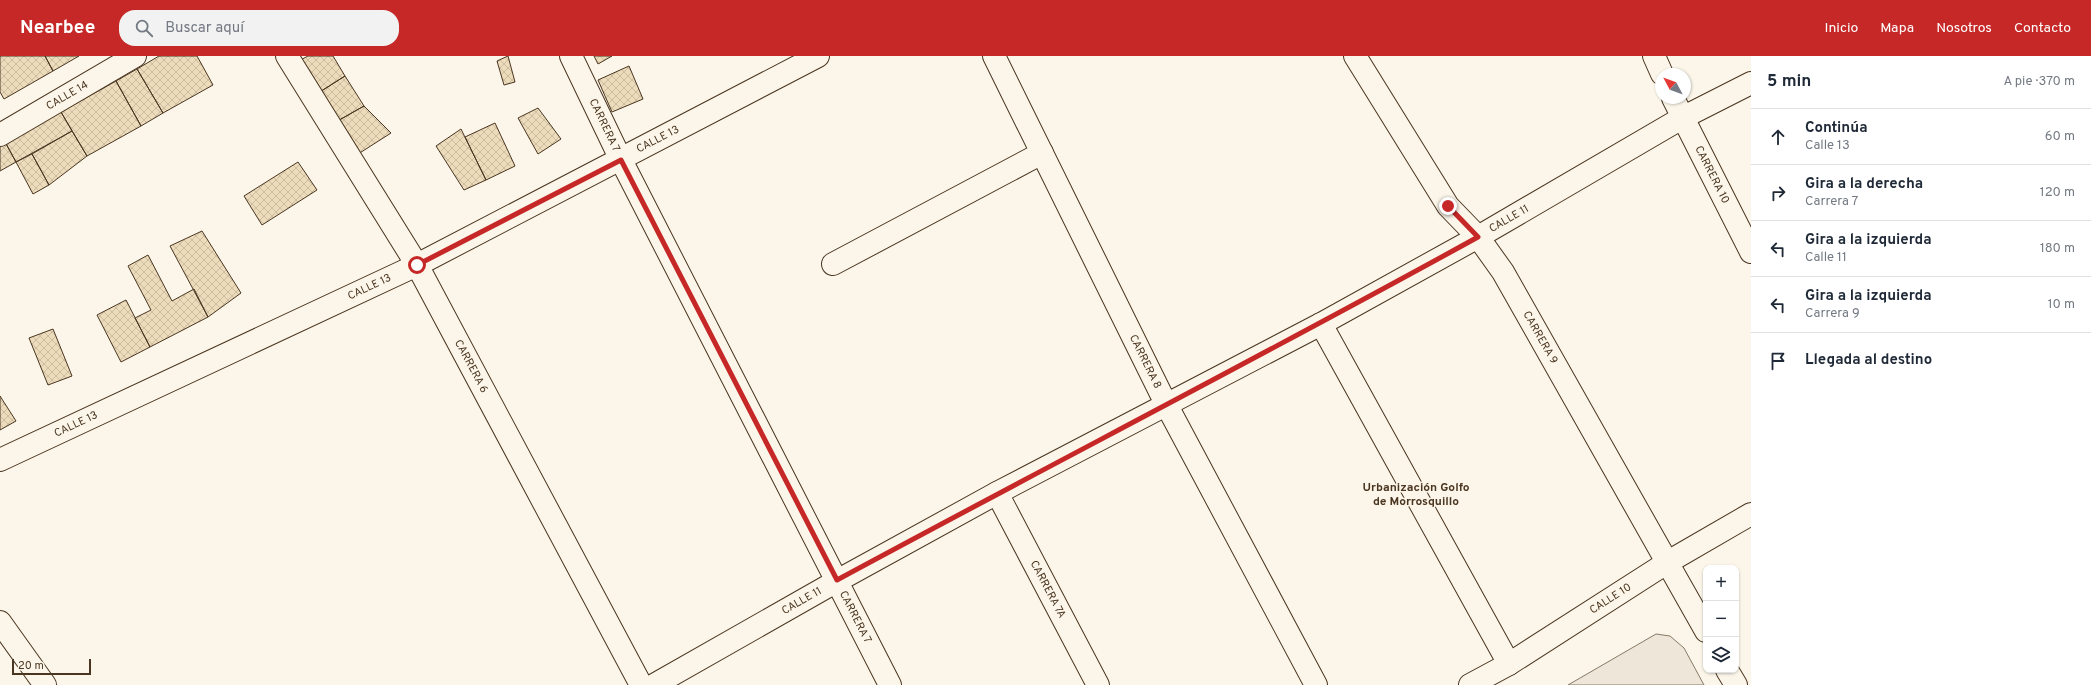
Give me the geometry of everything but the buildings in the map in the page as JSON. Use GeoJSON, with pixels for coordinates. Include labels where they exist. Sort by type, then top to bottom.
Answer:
{"type":"FeatureCollection","features":[{"type":"Feature","properties":{"kind":"street","name":"CALLE 14"},"geometry":{"type":"LineString","coordinates":[[0,135],[135,56]]}},
{"type":"Feature","properties":{"kind":"street","name":"CARRERA 6"},"geometry":{"type":"LineString","coordinates":[[287,56],[417,265],[641,685]]}},
{"type":"Feature","properties":{"kind":"street","name":"CARRERA 7"},"geometry":{"type":"LineString","coordinates":[[571,56],[621,160],[890,685]]}},
{"type":"Feature","properties":{"kind":"street","name":"CALLE 13"},"geometry":{"type":"LineString","coordinates":[[0,460],[417,265],[818,56]]}},
{"type":"Feature","properties":{"kind":"street","name":"CARRERA 8"},"geometry":{"type":"LineString","coordinates":[[994,56],[1166,404],[1316,685]]}},
{"type":"Feature","properties":{"kind":"street","name":"CARRERA 9"},"geometry":{"type":"LineString","coordinates":[[1354,56],[1448,206],[1478,237],[1503,272],[1703,626]]}},
{"type":"Feature","properties":{"kind":"street"},"geometry":{"type":"LineString","coordinates":[[1654,56],[1659,68]]}},
{"type":"Feature","properties":{"kind":"street","name":"CALLE 11"},"geometry":{"type":"LineString","coordinates":[[654,685],[837,580],[997,493],[1321,324],[1478,237],[1682,118],[1751,83]]}},
{"type":"Feature","properties":{"kind":"street","name":"CARRERA 10"},"geometry":{"type":"LineString","coordinates":[[1676,104],[1751,252]]}},
{"type":"Feature","properties":{"kind":"street"},"geometry":{"type":"LineString","coordinates":[[833,264],[1042,153]]}},
{"type":"Feature","properties":{"kind":"street"},"geometry":{"type":"LineString","coordinates":[[1321,324],[1509,664]]}},
{"type":"Feature","properties":{"kind":"street","name":"CARRERA 7A"},"geometry":{"type":"LineString","coordinates":[[997,493],[1098,685]]}},
{"type":"Feature","properties":{"kind":"street","name":"CALLE 10"},"geometry":{"type":"LineString","coordinates":[[1470,685],[1509,664],[1668,562],[1751,514]]}},
{"type":"Feature","properties":{"kind":"street"},"geometry":{"type":"LineString","coordinates":[[0,622],[45,685]]}},
{"type":"Feature","properties":{"kind":"street"},"geometry":{"type":"LineString","coordinates":[[1729,673],[1736,685]]}},
{"type":"Feature","properties":{"kind":"shaded area"},"geometry":{"type":"Polygon","coordinates":[[[1656,634],[1670,636],[1684,648],[1704,685],[1568,685],[1656,634]]]}},
{"type":"Feature","properties":{"kind":"district","name":"Urbanización Golfo de Morrosquillo"},"geometry":{"type":"Point","coordinates":[1416,495]}},
{"type":"Feature","properties":{"kind":"route"},"geometry":{"type":"LineString","coordinates":[[417,265],[621,160],[837,580],[997,493],[1321,324],[1478,237],[1448,206]]}}]}
